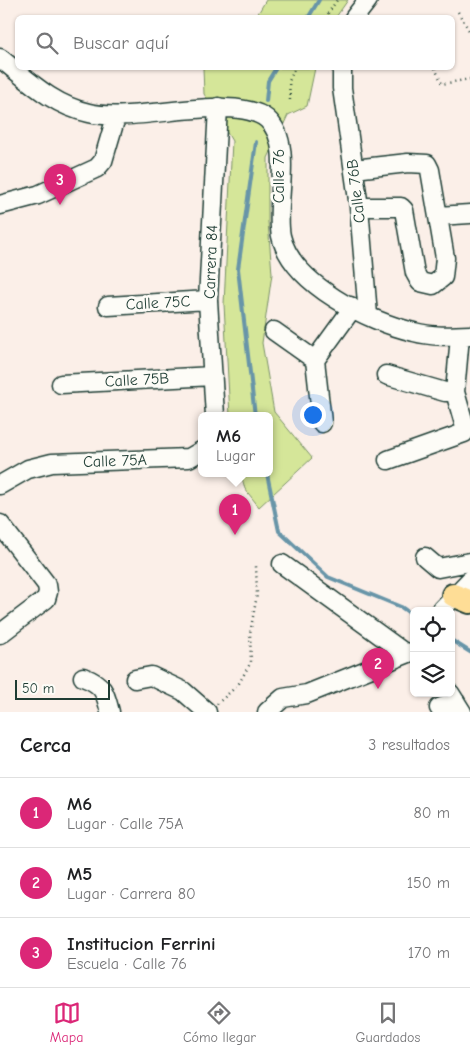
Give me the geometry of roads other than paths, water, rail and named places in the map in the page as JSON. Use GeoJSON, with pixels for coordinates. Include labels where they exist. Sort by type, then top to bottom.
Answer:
{"type":"FeatureCollection","features":[{"type":"Feature","properties":{"kind":"street"},"geometry":{"type":"LineString","coordinates":[[356,15],[368,0]]}},
{"type":"Feature","properties":{"kind":"street","name":"Calle 76"},"geometry":{"type":"LineString","coordinates":[[0,58],[41,92],[58,102],[88,113],[116,116],[218,108],[250,110],[263,116],[272,126],[281,149],[279,220],[284,245],[295,265],[308,279],[350,306],[368,315],[413,332],[432,335],[465,335]]}},
{"type":"Feature","properties":{"kind":"street","name":"Calle 76B"},"geometry":{"type":"LineString","coordinates":[[342,70],[342,88],[359,207],[368,315]]}},
{"type":"Feature","properties":{"kind":"street","name":"Carrera 84"},"geometry":{"type":"LineString","coordinates":[[215,412],[208,300],[218,108]]}},
{"type":"Feature","properties":{"kind":"street"},"geometry":{"type":"LineString","coordinates":[[0,204],[38,195],[97,168],[103,161],[116,116]]}},
{"type":"Feature","properties":{"kind":"street"},"geometry":{"type":"LineString","coordinates":[[354,169],[408,163],[427,164],[430,170],[445,258],[443,277],[433,285],[427,286],[420,282],[415,273],[404,210],[395,206],[359,207]]}},
{"type":"Feature","properties":{"kind":"street"},"geometry":{"type":"LineString","coordinates":[[438,216],[470,214]]}},
{"type":"Feature","properties":{"kind":"street","name":"Calle 75C"},"geometry":{"type":"LineString","coordinates":[[108,306],[208,300]]}},
{"type":"Feature","properties":{"kind":"street"},"geometry":{"type":"LineString","coordinates":[[322,423],[314,360],[348,313],[350,306]]}},
{"type":"Feature","properties":{"kind":"street"},"geometry":{"type":"LineString","coordinates":[[274,331],[314,360]]}},
{"type":"Feature","properties":{"kind":"street"},"geometry":{"type":"LineString","coordinates":[[388,460],[464,433],[465,426],[455,392],[465,335]]}},
{"type":"Feature","properties":{"kind":"street"},"geometry":{"type":"LineString","coordinates":[[386,375],[440,391],[455,392]]}},
{"type":"Feature","properties":{"kind":"street","name":"Calle 75B"},"geometry":{"type":"LineString","coordinates":[[62,384],[213,376]]}},
{"type":"Feature","properties":{"kind":"street","name":"Calle 75A"},"geometry":{"type":"LineString","coordinates":[[0,485],[28,469],[52,464],[189,458],[198,453]]}},
{"type":"Feature","properties":{"kind":"street"},"geometry":{"type":"LineString","coordinates":[[0,524],[46,585],[48,592],[46,599],[0,634]]}},
{"type":"Feature","properties":{"kind":"street"},"geometry":{"type":"LineString","coordinates":[[425,557],[438,568],[470,562]]}},
{"type":"Feature","properties":{"kind":"street"},"geometry":{"type":"LineString","coordinates":[[282,564],[406,654]]}},
{"type":"Feature","properties":{"kind":"street"},"geometry":{"type":"LineString","coordinates":[[454,602],[470,580]]}},
{"type":"Feature","properties":{"kind":"street"},"geometry":{"type":"LineString","coordinates":[[267,712],[283,698],[307,694],[406,654]]}},
{"type":"Feature","properties":{"kind":"street"},"geometry":{"type":"LineString","coordinates":[[135,679],[151,676],[182,691],[207,712]]}},
{"type":"Feature","properties":{"kind":"street"},"geometry":{"type":"LineString","coordinates":[[83,677],[94,682],[104,690],[110,712]]}},
{"type":"Feature","properties":{"kind":"waterway"},"geometry":{"type":"LineString","coordinates":[[310,15],[319,0]]}},
{"type":"Feature","properties":{"kind":"waterway"},"geometry":{"type":"LineString","coordinates":[[266,101],[268,81],[275,70]]}},
{"type":"Feature","properties":{"kind":"waterway"},"geometry":{"type":"LineString","coordinates":[[255,412],[238,269],[256,142]]}},
{"type":"Feature","properties":{"kind":"waterway"},"geometry":{"type":"LineString","coordinates":[[268,477],[279,531],[328,577],[401,607],[410,613]]}},
{"type":"Feature","properties":{"kind":"waterway"},"geometry":{"type":"LineString","coordinates":[[455,643],[470,652]]}},
{"type":"Feature","properties":{"kind":"place","name":"Institucion Ferrini"},"geometry":{"type":"Point","coordinates":[60,205]}},
{"type":"Feature","properties":{"kind":"place","name":"M6"},"geometry":{"type":"Point","coordinates":[235,535]}},
{"type":"Feature","properties":{"kind":"place","name":"M5"},"geometry":{"type":"Point","coordinates":[378,689]}}]}
